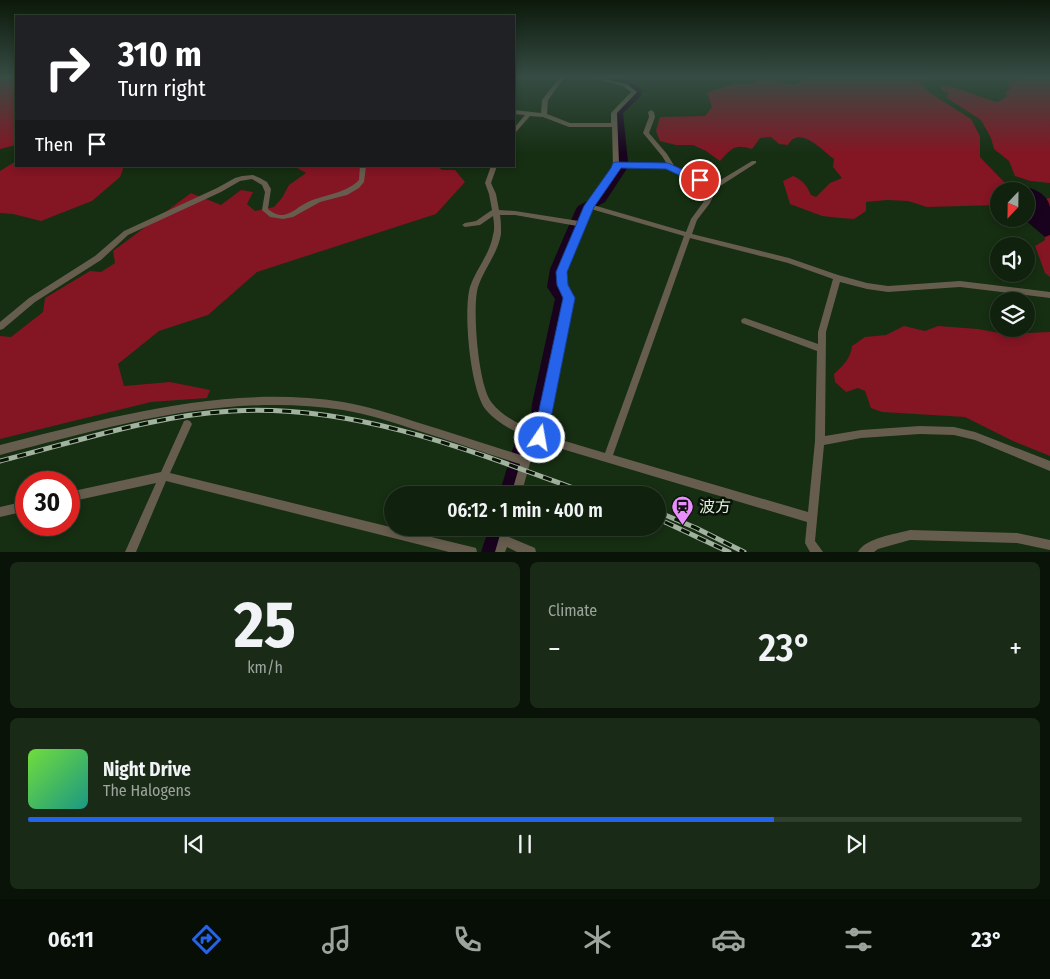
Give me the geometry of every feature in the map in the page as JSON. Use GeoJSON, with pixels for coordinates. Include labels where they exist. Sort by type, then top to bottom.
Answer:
{"type":"FeatureCollection","features":[{"type":"Feature","properties":{"kind":"street"},"geometry":{"type":"LineString","coordinates":[[544,115],[545,103]]}},
{"type":"Feature","properties":{"kind":"street"},"geometry":{"type":"LineString","coordinates":[[519,486],[526,461],[540,438],[569,298],[562,285],[562,272],[580,224],[589,206],[616,169],[614,113],[624,103]]}},
{"type":"Feature","properties":{"kind":"street"},"geometry":{"type":"LineString","coordinates":[[515,112],[544,115],[568,125],[615,125]]}},
{"type":"Feature","properties":{"kind":"street"},"geometry":{"type":"LineString","coordinates":[[651,112],[652,117],[646,133],[665,155],[672,168]]}},
{"type":"Feature","properties":{"kind":"street"},"geometry":{"type":"LineString","coordinates":[[515,130],[529,114]]}},
{"type":"Feature","properties":{"kind":"street"},"geometry":{"type":"LineString","coordinates":[[608,458],[694,219],[708,201],[714,187],[754,162]]}},
{"type":"Feature","properties":{"kind":"street"},"geometry":{"type":"LineString","coordinates":[[616,165],[668,166],[714,187]]}},
{"type":"Feature","properties":{"kind":"street"},"geometry":{"type":"LineString","coordinates":[[0,327],[32,300],[98,258],[126,233],[219,190],[242,177],[252,177],[266,184],[268,189],[264,204],[265,210],[276,217],[284,217],[292,215],[312,202],[352,190],[362,181],[363,167]]}},
{"type":"Feature","properties":{"kind":"street"},"geometry":{"type":"LineString","coordinates":[[494,167],[488,183],[494,196],[497,235],[473,289],[471,304],[479,383],[484,400],[498,414],[517,428],[540,438],[811,518]]}},
{"type":"Feature","properties":{"kind":"street"},"geometry":{"type":"LineString","coordinates":[[589,206],[688,235],[789,261],[837,278],[888,289],[960,284],[1050,295]]}},
{"type":"Feature","properties":{"kind":"street"},"geometry":{"type":"LineString","coordinates":[[465,225],[478,223],[495,212],[515,213],[580,224]]}},
{"type":"Feature","properties":{"kind":"street"},"geometry":{"type":"LineString","coordinates":[[818,552],[810,543],[820,441],[822,332],[837,278]]}},
{"type":"Feature","properties":{"kind":"street"},"geometry":{"type":"LineString","coordinates":[[745,321],[822,349]]}},
{"type":"Feature","properties":{"kind":"street"},"geometry":{"type":"LineString","coordinates":[[0,450],[157,411],[229,401],[264,400],[308,402],[362,410],[526,461]]}},
{"type":"Feature","properties":{"kind":"street"},"geometry":{"type":"LineString","coordinates":[[130,552],[187,424]]}},
{"type":"Feature","properties":{"kind":"street"},"geometry":{"type":"LineString","coordinates":[[820,441],[861,434],[954,431],[975,436],[1050,466]]}},
{"type":"Feature","properties":{"kind":"street"},"geometry":{"type":"LineString","coordinates":[[80,495],[164,476],[472,552]]}},
{"type":"Feature","properties":{"kind":"street"},"geometry":{"type":"LineString","coordinates":[[0,512],[15,509]]}},
{"type":"Feature","properties":{"kind":"street"},"geometry":{"type":"LineString","coordinates":[[863,552],[876,544],[910,535],[1017,538],[1050,544]]}},
{"type":"Feature","properties":{"kind":"street"},"geometry":{"type":"LineString","coordinates":[[500,552],[504,536]]}},
{"type":"Feature","properties":{"kind":"street"},"geometry":{"type":"LineString","coordinates":[[503,540],[531,552]]}},
{"type":"Feature","properties":{"kind":"shaded area"},"geometry":{"type":"Polygon","coordinates":[[[0,103],[15,103],[15,145],[0,149],[0,103]]]}},
{"type":"Feature","properties":{"kind":"shaded area"},"geometry":{"type":"Polygon","coordinates":[[[711,103],[945,103],[971,119],[980,136],[980,157],[1004,182],[990,182],[990,205],[927,207],[908,201],[887,200],[866,202],[866,211],[854,219],[822,216],[790,204],[783,181],[793,176],[804,184],[811,195],[816,197],[830,183],[842,178],[833,167],[834,159],[811,141],[798,137],[793,139],[788,145],[779,144],[771,137],[760,138],[752,149],[746,147],[733,148],[720,161],[693,145],[676,145],[660,141],[656,131],[660,117],[705,116],[712,107],[711,103]]]}},
{"type":"Feature","properties":{"kind":"shaded area"},"geometry":{"type":"Polygon","coordinates":[[[954,103],[1050,103],[1050,183],[1030,181],[1015,176],[1009,161],[994,149],[991,138],[981,120],[954,103]]]}},
{"type":"Feature","properties":{"kind":"shaded area"},"geometry":{"type":"Polygon","coordinates":[[[15,162],[15,167],[124,167],[120,177],[92,201],[41,221],[13,214],[0,213],[0,171],[15,162]]]}},
{"type":"Feature","properties":{"kind":"shaded area"},"geometry":{"type":"Polygon","coordinates":[[[296,167],[438,167],[442,170],[455,170],[465,182],[436,214],[257,272],[208,315],[159,331],[118,364],[124,386],[170,382],[210,390],[207,398],[151,402],[0,439],[0,336],[11,337],[43,312],[45,298],[90,271],[101,272],[115,263],[113,251],[191,193],[221,205],[241,190],[253,192],[247,204],[255,211],[274,207],[282,198],[289,185],[306,173],[296,167]]]}},
{"type":"Feature","properties":{"kind":"shaded area"},"geometry":{"type":"Polygon","coordinates":[[[1035,190],[1045,197],[1050,207],[1050,235],[1045,237],[1034,228],[1035,190]]]}},
{"type":"Feature","properties":{"kind":"shaded area"},"geometry":{"type":"Polygon","coordinates":[[[1050,198],[1050,277],[1045,273],[1035,246],[1045,240],[1041,200],[1050,198]]]}},
{"type":"Feature","properties":{"kind":"shaded area"},"geometry":{"type":"Polygon","coordinates":[[[904,326],[925,331],[938,326],[978,329],[990,331],[990,337],[1035,337],[1035,333],[1050,332],[1050,456],[1013,441],[965,417],[882,412],[871,408],[865,391],[858,388],[846,392],[835,382],[834,374],[848,358],[852,346],[865,337],[886,335],[904,326]]]}},
{"type":"Feature","properties":{"kind":"waterway"},"geometry":{"type":"LineString","coordinates":[[511,486],[522,448],[539,419],[540,404],[562,298],[554,287],[557,269],[582,209],[601,199],[620,170],[622,162],[618,113],[627,103]]}},
{"type":"Feature","properties":{"kind":"waterway"},"geometry":{"type":"LineString","coordinates":[[491,552],[496,536]]}},
{"type":"Feature","properties":{"kind":"railway"},"geometry":{"type":"LineString","coordinates":[[0,461],[115,430],[174,418],[233,411],[280,411],[326,415],[371,423],[461,448],[568,486]]}},
{"type":"Feature","properties":{"kind":"railway"},"geometry":{"type":"LineString","coordinates":[[666,515],[744,552]]}},
{"type":"Feature","properties":{"kind":"railway"},"geometry":{"type":"LineString","coordinates":[[666,522],[729,552]]}},
{"type":"Feature","properties":{"kind":"place","name":"波方"},"geometry":{"type":"Point","coordinates":[683,525]}},
{"type":"Feature","properties":{"kind":"route"},"geometry":{"type":"LineString","coordinates":[[540,438],[569,298],[562,285],[562,272],[580,224],[589,206],[616,169],[616,165],[668,166],[700,180]]}}]}
